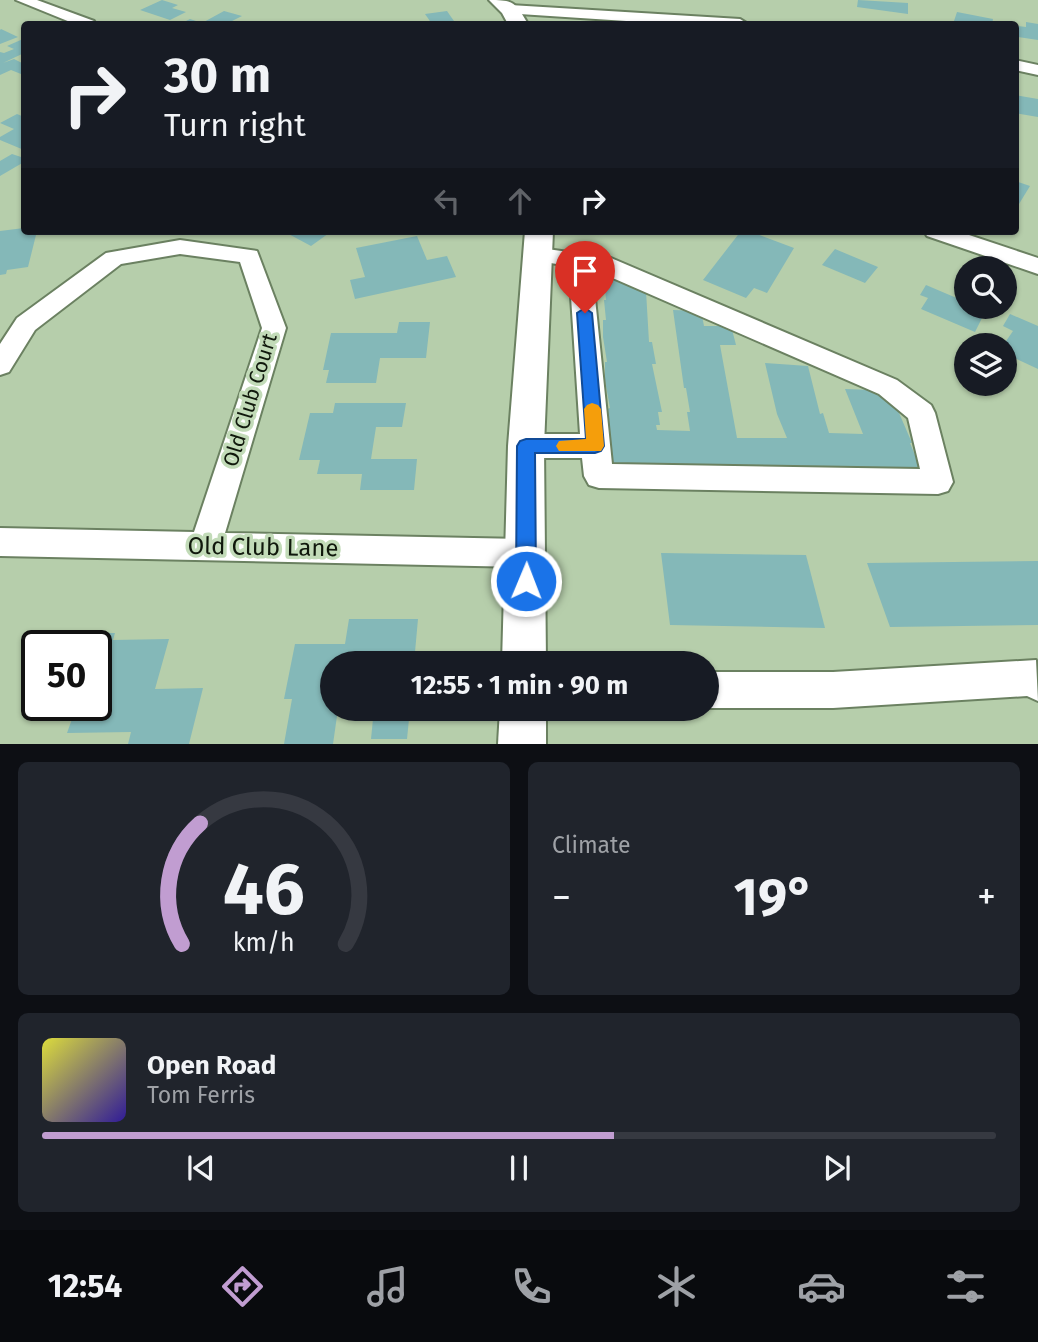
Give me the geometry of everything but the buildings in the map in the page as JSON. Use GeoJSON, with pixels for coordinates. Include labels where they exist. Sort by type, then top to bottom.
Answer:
{"type":"FeatureCollection","features":[{"type":"Feature","properties":{"kind":"main road"},"geometry":{"type":"LineString","coordinates":[[523,651],[527,554],[526,446],[540,243]]}},
{"type":"Feature","properties":{"kind":"main road"},"geometry":{"type":"LineString","coordinates":[[522,744],[523,721]]}},
{"type":"Feature","properties":{"kind":"street"},"geometry":{"type":"LineString","coordinates":[[23,0],[80,21]]}},
{"type":"Feature","properties":{"kind":"street"},"geometry":{"type":"LineString","coordinates":[[509,12],[682,21]]}},
{"type":"Feature","properties":{"kind":"street"},"geometry":{"type":"LineString","coordinates":[[1019,66],[1038,70]]}},
{"type":"Feature","properties":{"kind":"street"},"geometry":{"type":"LineString","coordinates":[[947,235],[1038,266]]}},
{"type":"Feature","properties":{"kind":"street"},"geometry":{"type":"LineString","coordinates":[[540,243],[580,259],[603,263],[887,387],[921,413],[939,482],[599,476],[580,259]]}},
{"type":"Feature","properties":{"kind":"street","name":"Old Club Court"},"geometry":{"type":"LineString","coordinates":[[0,365],[26,324],[114,258],[180,247],[249,256],[274,328],[205,546]]}},
{"type":"Feature","properties":{"kind":"street"},"geometry":{"type":"LineString","coordinates":[[526,446],[595,446]]}},
{"type":"Feature","properties":{"kind":"street","name":"Old Club Lane"},"geometry":{"type":"LineString","coordinates":[[0,542],[527,554]]}},
{"type":"Feature","properties":{"kind":"street"},"geometry":{"type":"LineString","coordinates":[[719,690],[833,690],[1037,680]]}},
{"type":"Feature","properties":{"kind":"slow traffic"},"geometry":{"type":"LineString","coordinates":[[565,446],[595,446],[592,409]]}},
{"type":"Feature","properties":{"kind":"route"},"geometry":{"type":"LineString","coordinates":[[526,581],[526,446],[595,446],[585,313]]}}]}
